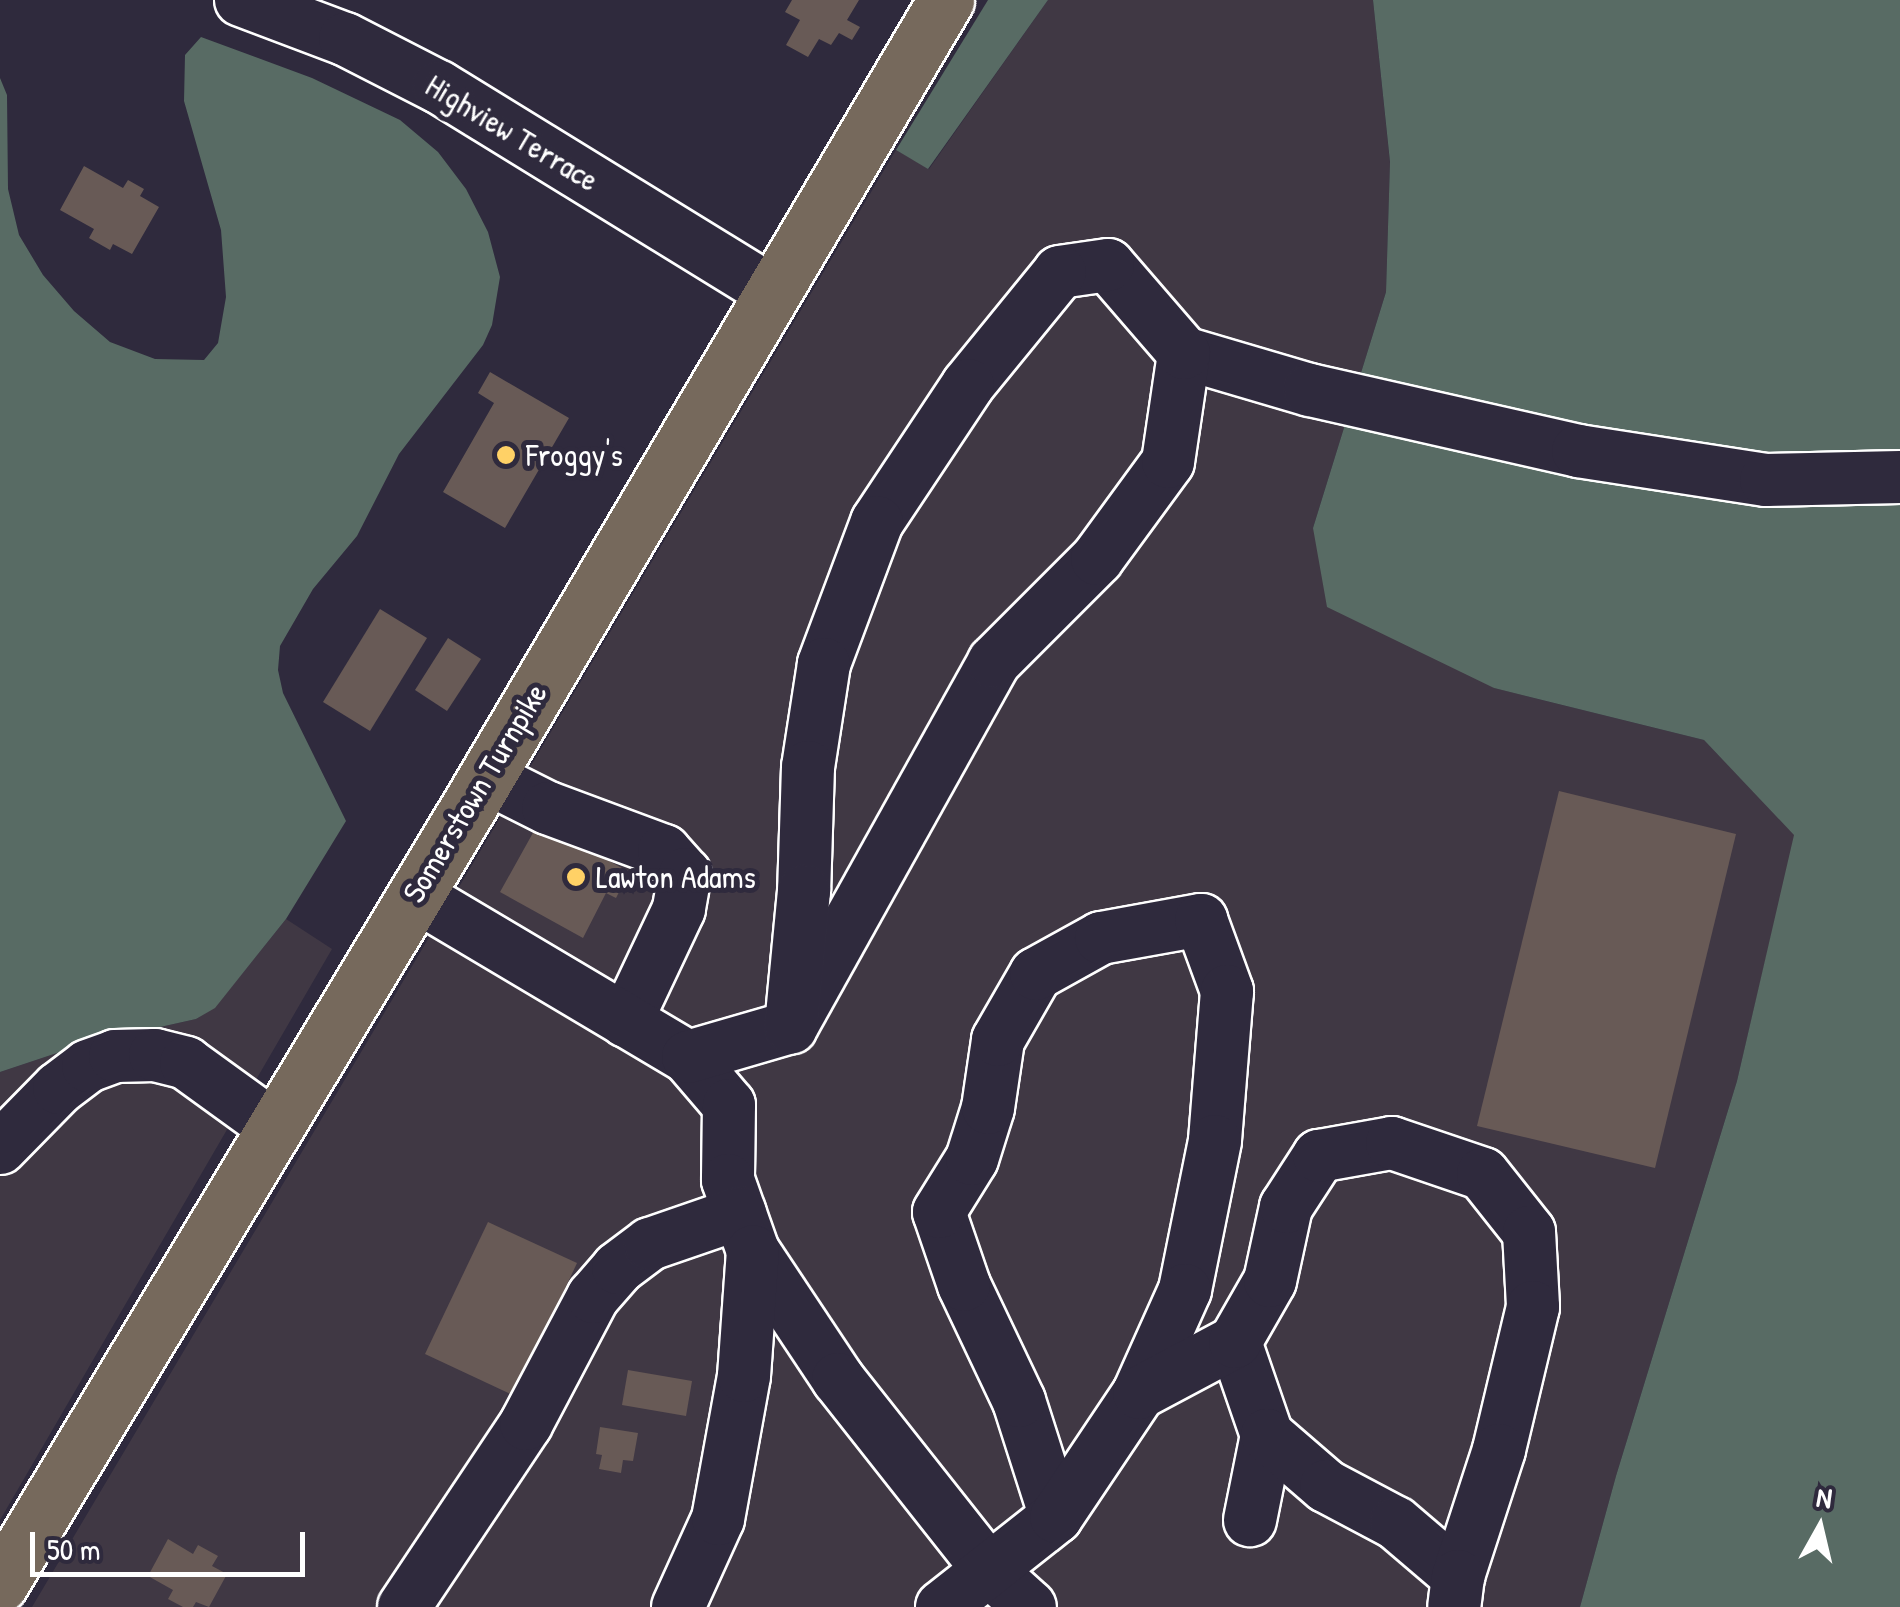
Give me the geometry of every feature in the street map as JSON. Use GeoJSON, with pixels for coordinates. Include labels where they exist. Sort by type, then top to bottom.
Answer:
{"type":"FeatureCollection","features":[{"type":"Feature","properties":{"kind":"main road","name":"Somerstown Turnpike"},"geometry":{"type":"LineString","coordinates":[[0,1584],[946,0]]}},
{"type":"Feature","properties":{"kind":"street","name":"Highview Terrace"},"geometry":{"type":"LineString","coordinates":[[241,0],[346,39],[439,88],[771,291]]}},
{"type":"Feature","properties":{"kind":"street"},"geometry":{"type":"LineString","coordinates":[[792,1027],[804,891],[808,767],[824,664],[877,522],[968,385],[1060,272],[1108,265],[1184,353],[1310,390],[1578,451],[1766,480],[1900,477]]}},
{"type":"Feature","properties":{"kind":"street"},"geometry":{"type":"LineString","coordinates":[[688,1057],[792,1027],[994,662],[1097,559],[1168,462],[1184,353]]}},
{"type":"Feature","properties":{"kind":"street"},"geometry":{"type":"LineString","coordinates":[[486,776],[548,808],[664,851],[684,874],[679,909],[626,1021]]}},
{"type":"Feature","properties":{"kind":"street"},"geometry":{"type":"LineString","coordinates":[[414,895],[688,1057],[729,1105],[728,1180],[746,1232],[838,1379],[989,1570],[1030,1607]]}},
{"type":"Feature","properties":{"kind":"street"},"geometry":{"type":"LineString","coordinates":[[942,1607],[1056,1517],[1139,1393],[1185,1290],[1214,1141],[1227,991],[1201,920],[1101,938],[1036,974],[998,1040],[988,1108],[972,1159],[939,1212],[964,1285],[1018,1400],[1056,1517]]}},
{"type":"Feature","properties":{"kind":"street"},"geometry":{"type":"LineString","coordinates":[[0,1148],[59,1088],[88,1066],[115,1056],[155,1054],[186,1063],[273,1126]]}},
{"type":"Feature","properties":{"kind":"street"},"geometry":{"type":"LineString","coordinates":[[1139,1393],[1235,1342],[1270,1281],[1286,1207],[1320,1156],[1392,1142],[1482,1174],[1529,1232],[1533,1307],[1499,1450],[1456,1591]]}},
{"type":"Feature","properties":{"kind":"street"},"geometry":{"type":"LineString","coordinates":[[404,1607],[526,1424],[593,1297],[618,1268],[650,1244],[746,1232]]}},
{"type":"Feature","properties":{"kind":"street"},"geometry":{"type":"LineString","coordinates":[[678,1607],[718,1519],[744,1376],[746,1232]]}},
{"type":"Feature","properties":{"kind":"street"},"geometry":{"type":"LineString","coordinates":[[1235,1342],[1267,1436],[1250,1520]]}},
{"type":"Feature","properties":{"kind":"street"},"geometry":{"type":"LineString","coordinates":[[1267,1436],[1326,1486],[1396,1523],[1456,1591]]}},
{"type":"Feature","properties":{"kind":"shaded area"},"geometry":{"type":"Polygon","coordinates":[[[1048,0],[1373,0],[1390,163],[1386,292],[1313,528],[1494,688],[1704,740],[1795,835],[1737,1081],[1580,1607],[32,1607],[896,150],[929,169],[1048,0]]]}},
{"type":"Feature","properties":{"kind":"shaded area"},"geometry":{"type":"Polygon","coordinates":[[[286,919],[332,949],[0,1520],[0,1072],[84,1044],[196,1019],[215,1007],[286,919]]]}},
{"type":"Feature","properties":{"kind":"green space"},"geometry":{"type":"Polygon","coordinates":[[[988,0],[1048,0],[928,169],[896,150],[988,0]]]}},
{"type":"Feature","properties":{"kind":"green space"},"geometry":{"type":"Polygon","coordinates":[[[1373,0],[1900,0],[1900,1607],[1580,1607],[1737,1081],[1794,835],[1704,740],[1494,688],[1327,607],[1313,528],[1386,292],[1390,162],[1373,0]]]}},
{"type":"Feature","properties":{"kind":"green space"},"geometry":{"type":"Polygon","coordinates":[[[201,37],[312,78],[400,120],[438,152],[466,189],[488,232],[500,277],[492,325],[483,345],[399,454],[357,536],[313,589],[280,646],[278,670],[283,693],[346,821],[286,919],[215,1008],[196,1019],[84,1044],[0,1072],[0,78],[7,95],[8,189],[19,235],[43,275],[74,311],[110,342],[155,359],[204,360],[218,343],[226,297],[221,230],[184,101],[185,55],[201,37]]]}},
{"type":"Feature","properties":{"kind":"building"},"geometry":{"type":"Polygon","coordinates":[[[792,0],[859,0],[847,20],[860,27],[852,40],[839,33],[831,45],[819,39],[808,57],[786,45],[800,20],[785,12],[792,0]]]}},
{"type":"Feature","properties":{"kind":"building"},"geometry":{"type":"Polygon","coordinates":[[[84,166],[123,188],[128,180],[144,189],[140,196],[159,207],[132,254],[113,244],[110,250],[89,238],[94,229],[60,210],[84,166]]]}},
{"type":"Feature","properties":{"kind":"building","name":"Froggy's"},"geometry":{"type":"Polygon","coordinates":[[[490,372],[569,418],[505,528],[443,492],[494,403],[478,393],[490,372]]]}},
{"type":"Feature","properties":{"kind":"building"},"geometry":{"type":"Polygon","coordinates":[[[380,609],[427,638],[370,731],[323,702],[380,609]]]}},
{"type":"Feature","properties":{"kind":"building"},"geometry":{"type":"Polygon","coordinates":[[[448,638],[481,659],[447,711],[415,690],[448,638]]]}},
{"type":"Feature","properties":{"kind":"building"},"geometry":{"type":"Polygon","coordinates":[[[1559,791],[1736,834],[1655,1168],[1477,1126],[1559,791]]]}},
{"type":"Feature","properties":{"kind":"building"},"geometry":{"type":"Polygon","coordinates":[[[539,822],[638,877],[630,891],[622,886],[616,898],[606,893],[583,938],[500,892],[539,822]]]}},
{"type":"Feature","properties":{"kind":"building"},"geometry":{"type":"Polygon","coordinates":[[[488,1222],[577,1263],[515,1396],[425,1354],[488,1222]]]}},
{"type":"Feature","properties":{"kind":"building"},"geometry":{"type":"Polygon","coordinates":[[[628,1370],[692,1381],[686,1416],[622,1405],[628,1370]]]}},
{"type":"Feature","properties":{"kind":"building"},"geometry":{"type":"Polygon","coordinates":[[[600,1427],[638,1433],[633,1461],[623,1460],[621,1473],[599,1469],[602,1455],[596,1454],[600,1427]]]}},
{"type":"Feature","properties":{"kind":"building"},"geometry":{"type":"Polygon","coordinates":[[[168,1539],[193,1554],[198,1545],[218,1556],[212,1566],[227,1574],[209,1607],[196,1602],[193,1607],[183,1607],[168,1599],[173,1590],[148,1576],[168,1539]]]}},
{"type":"Feature","properties":{"kind":"place","name":"Froggy's"},"geometry":{"type":"Point","coordinates":[506,455]}},
{"type":"Feature","properties":{"kind":"place","name":"Lawton Adams"},"geometry":{"type":"Point","coordinates":[576,877]}}]}
